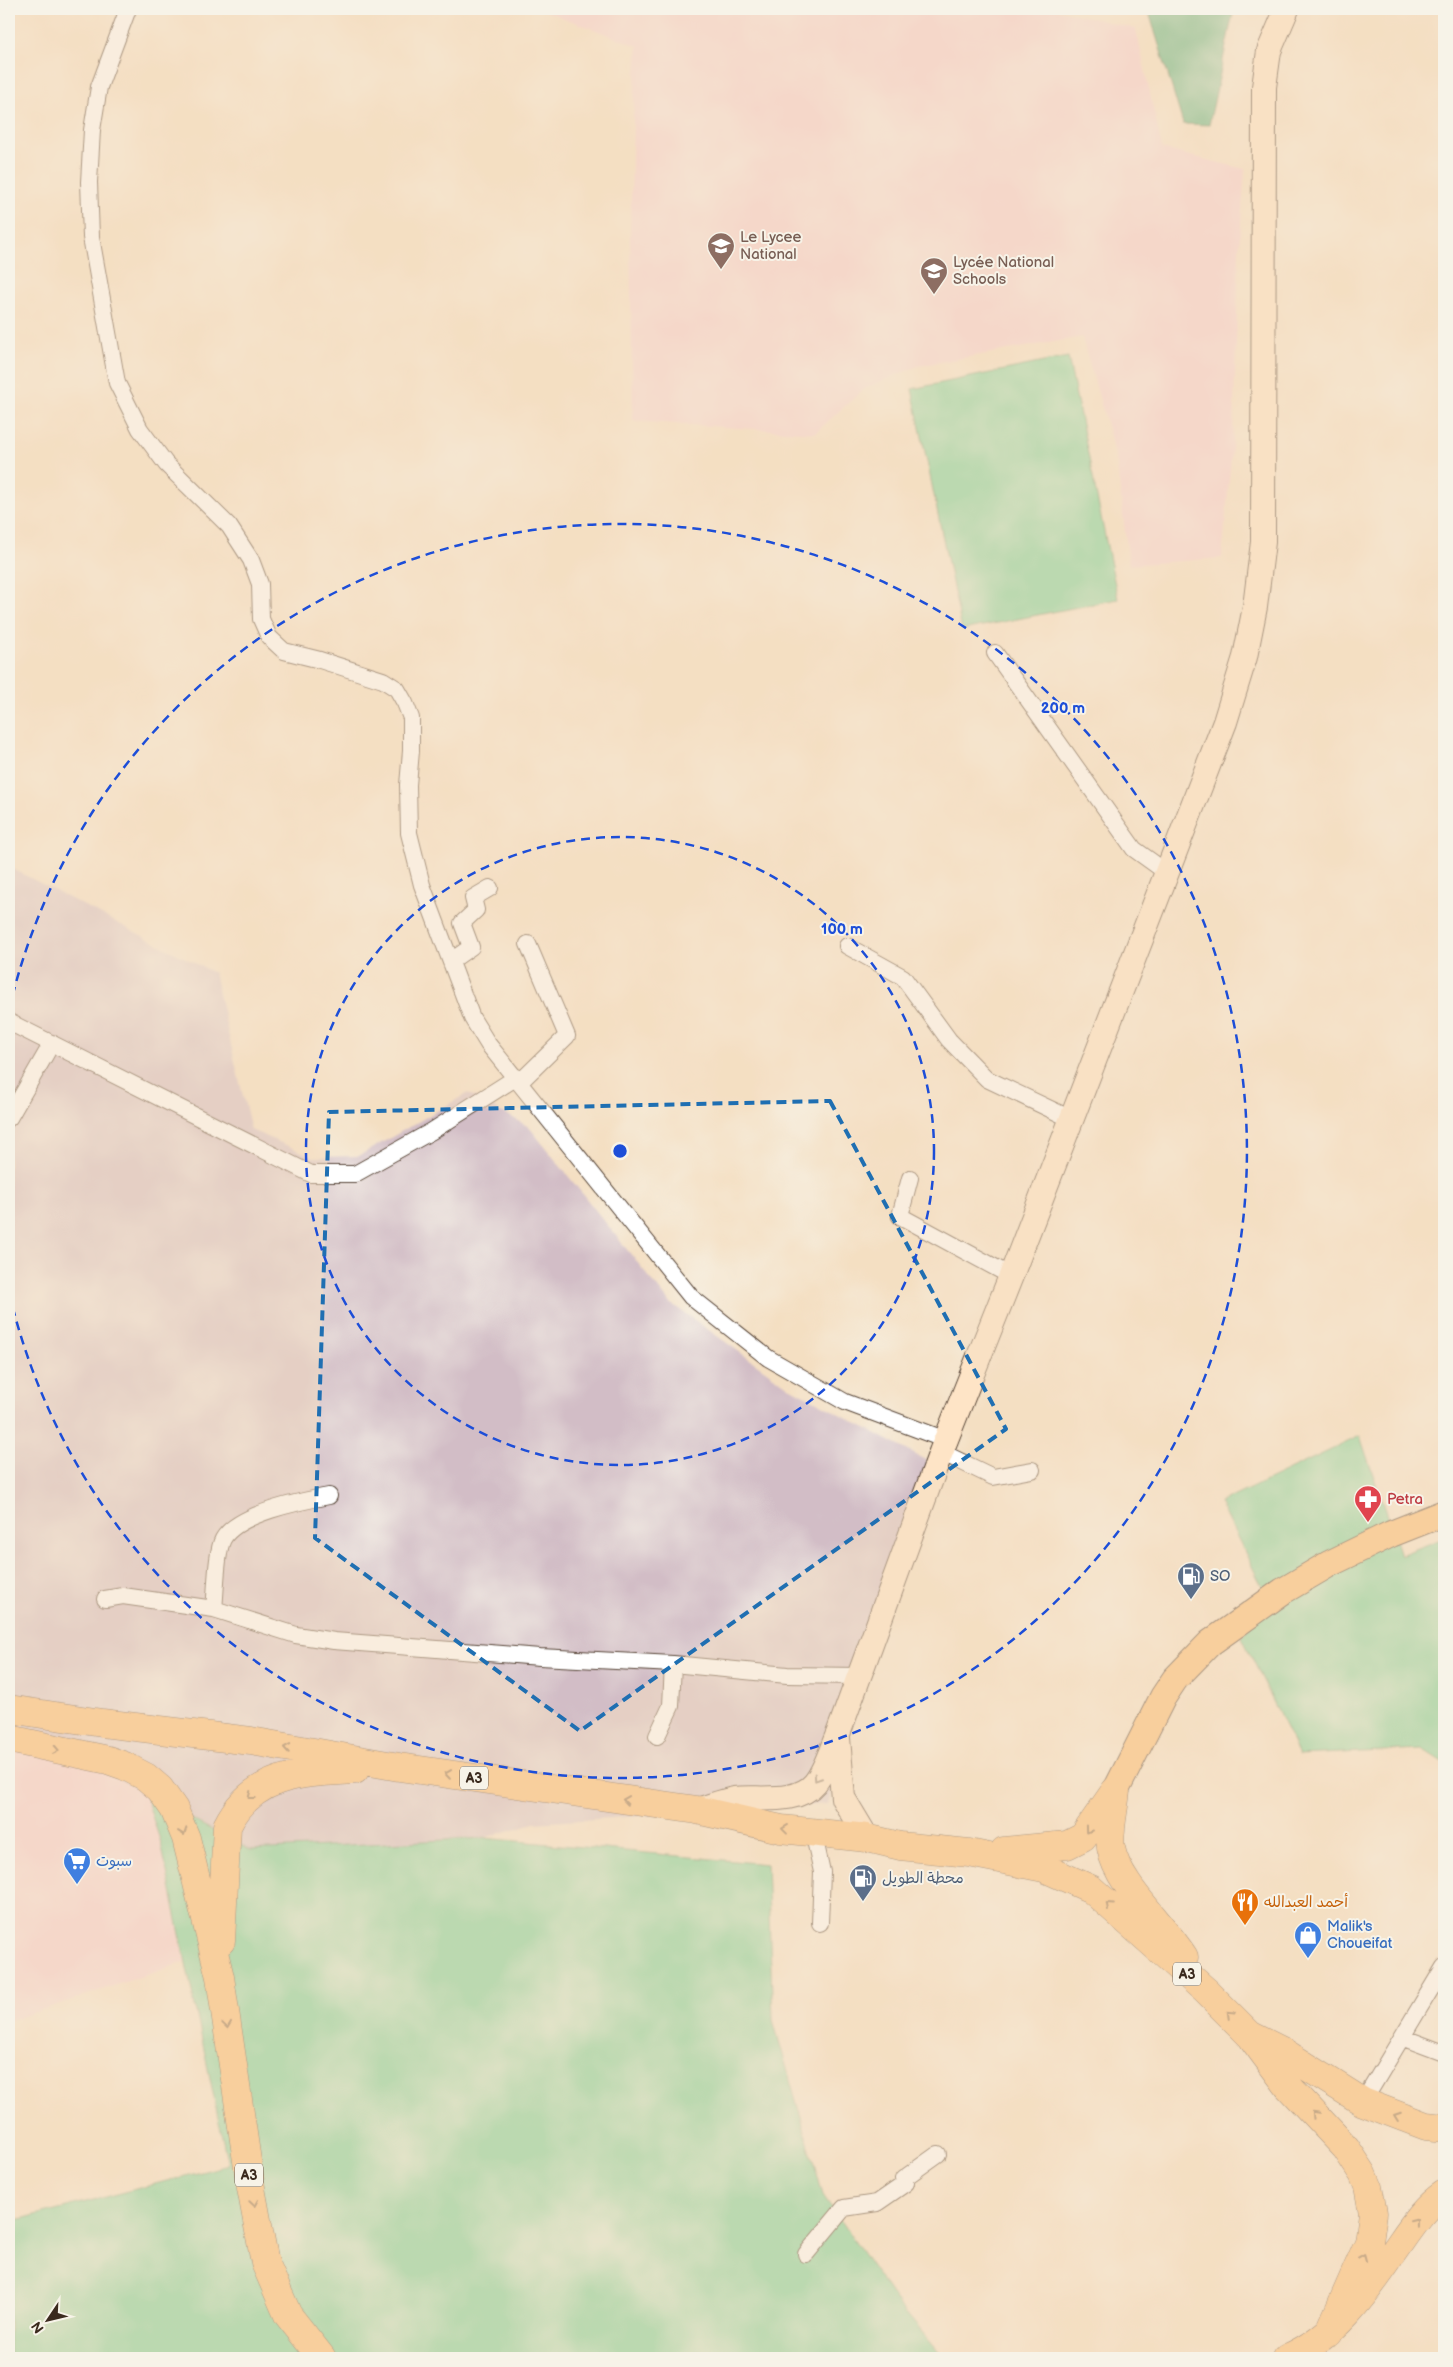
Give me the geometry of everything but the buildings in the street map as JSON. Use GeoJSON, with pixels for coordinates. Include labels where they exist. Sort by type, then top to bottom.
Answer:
{"type":"FeatureCollection","features":[{"type":"Feature","properties":{"kind":"highway","name":"A3"},"geometry":{"type":"LineString","coordinates":[[9,1709],[102,1723],[251,1741],[399,1767],[697,1810],[781,1828],[867,1838],[900,1846],[969,1853],[1044,1868],[1091,1889],[1206,1991],[1250,2035],[1282,2051],[1363,2102],[1426,2126],[1444,2128]]}},
{"type":"Feature","properties":{"kind":"highway","name":"A3"},"geometry":{"type":"LineString","coordinates":[[9,1739],[108,1760],[146,1777],[160,1789],[174,1809],[186,1838],[220,1977],[251,2188],[265,2262],[288,2315],[322,2358]]}},
{"type":"Feature","properties":{"kind":"highway"},"geometry":{"type":"LineString","coordinates":[[220,1977],[224,1853],[227,1826],[234,1812],[263,1786],[284,1777],[399,1767]]}},
{"type":"Feature","properties":{"kind":"highway"},"geometry":{"type":"LineString","coordinates":[[969,1853],[1067,1845],[1084,1837],[1116,1790]]}},
{"type":"Feature","properties":{"kind":"highway"},"geometry":{"type":"LineString","coordinates":[[1116,1790],[1110,1847],[1119,1872],[1173,1939],[1206,1991]]}},
{"type":"Feature","properties":{"kind":"highway"},"geometry":{"type":"LineString","coordinates":[[1250,2035],[1288,2086],[1346,2148],[1363,2174],[1368,2186],[1372,2213],[1369,2242],[1329,2333]]}},
{"type":"Feature","properties":{"kind":"highway"},"geometry":{"type":"LineString","coordinates":[[1287,2358],[1304,2350],[1329,2333],[1363,2294],[1421,2215],[1444,2194]]}},
{"type":"Feature","properties":{"kind":"main road"},"geometry":{"type":"LineString","coordinates":[[697,1810],[733,1799],[785,1797],[806,1790],[814,1784],[822,1771],[838,1734],[943,1446],[1011,1276],[1225,722],[1244,657],[1255,607],[1263,542],[1264,87],[1269,51],[1287,9]]}},
{"type":"Feature","properties":{"kind":"main road"},"geometry":{"type":"LineString","coordinates":[[1116,1790],[1163,1697],[1180,1674],[1210,1644],[1283,1591],[1329,1564],[1391,1534],[1444,1513]]}},
{"type":"Feature","properties":{"kind":"main road"},"geometry":{"type":"LineString","coordinates":[[838,1734],[843,1798],[867,1838]]}},
{"type":"Feature","properties":{"kind":"street"},"geometry":{"type":"LineString","coordinates":[[128,9],[99,87],[92,130],[89,182],[91,237],[117,383],[140,429],[166,464],[229,526],[251,560],[260,584],[262,619],[269,637],[284,651],[383,680],[397,689],[405,703],[411,718],[408,785],[409,833],[422,885],[472,1018],[488,1044],[691,1297],[768,1358],[844,1402],[943,1446],[993,1477],[1032,1470]]}},
{"type":"Feature","properties":{"kind":"street"},"geometry":{"type":"LineString","coordinates":[[995,653],[1134,849],[1166,872]]}},
{"type":"Feature","properties":{"kind":"street"},"geometry":{"type":"LineString","coordinates":[[451,961],[471,947],[462,923],[476,910],[473,898],[490,888]]}},
{"type":"Feature","properties":{"kind":"street"},"geometry":{"type":"LineString","coordinates":[[9,1022],[311,1174],[355,1174],[432,1131],[518,1079],[567,1036],[528,944]]}},
{"type":"Feature","properties":{"kind":"street"},"geometry":{"type":"LineString","coordinates":[[847,946],[903,977],[949,1040],[987,1079],[1071,1119]]}},
{"type":"Feature","properties":{"kind":"street"},"geometry":{"type":"LineString","coordinates":[[9,1118],[52,1043]]}},
{"type":"Feature","properties":{"kind":"street"},"geometry":{"type":"LineString","coordinates":[[910,1178],[900,1216],[1011,1276]]}},
{"type":"Feature","properties":{"kind":"street"},"geometry":{"type":"LineString","coordinates":[[214,1609],[222,1540],[235,1526],[289,1503],[329,1496]]}},
{"type":"Feature","properties":{"kind":"street"},"geometry":{"type":"LineString","coordinates":[[105,1600],[123,1596],[214,1609],[296,1634],[334,1641],[540,1657],[673,1664],[787,1675],[858,1676]]}},
{"type":"Feature","properties":{"kind":"street"},"geometry":{"type":"LineString","coordinates":[[657,1736],[671,1706],[673,1664]]}},
{"type":"Feature","properties":{"kind":"street"},"geometry":{"type":"LineString","coordinates":[[813,1831],[822,1872],[820,1923]]}},
{"type":"Feature","properties":{"kind":"street"},"geometry":{"type":"LineString","coordinates":[[1363,2102],[1404,2038],[1444,1968]]}},
{"type":"Feature","properties":{"kind":"street"},"geometry":{"type":"LineString","coordinates":[[1404,2038],[1444,2053]]}},
{"type":"Feature","properties":{"kind":"street"},"geometry":{"type":"LineString","coordinates":[[806,2254],[844,2208],[877,2203],[938,2154]]}},
{"type":"Feature","properties":{"kind":"highlighted area"},"geometry":{"type":"Polygon","coordinates":[[[830,1101],[1006,1429],[580,1731],[315,1538],[329,1112],[830,1101]]]}},
{"type":"Feature","properties":{"kind":"shaded area","name":"Lycée National Schools"},"geometry":{"type":"Polygon","coordinates":[[[540,9],[1055,9],[1136,29],[1162,149],[1245,169],[1239,252],[1233,437],[1222,558],[1129,565],[1116,457],[1082,337],[918,366],[864,389],[815,433],[633,421],[630,238],[633,120],[638,46],[540,9]]]}},
{"type":"Feature","properties":{"kind":"shaded area"},"geometry":{"type":"Polygon","coordinates":[[[9,867],[214,973],[251,1130],[314,1157],[359,1156],[468,1093],[529,1127],[669,1302],[789,1387],[929,1462],[828,1804],[534,1823],[484,1838],[250,1850],[9,1720],[9,867]]]}},
{"type":"Feature","properties":{"kind":"shaded area"},"geometry":{"type":"Polygon","coordinates":[[[9,1720],[250,1850],[145,1796],[161,1843],[185,1962],[9,2021],[9,1720]]]}},
{"type":"Feature","properties":{"kind":"green space"},"geometry":{"type":"Polygon","coordinates":[[[1148,9],[1234,9],[1209,125],[1183,124],[1148,9]]]}},
{"type":"Feature","properties":{"kind":"green space"},"geometry":{"type":"Polygon","coordinates":[[[1068,357],[1118,599],[962,630],[912,389],[1068,357]]]}},
{"type":"Feature","properties":{"kind":"green space"},"geometry":{"type":"Polygon","coordinates":[[[1360,1436],[1400,1555],[1444,1538],[1444,1763],[1422,1749],[1299,1755],[1242,1637],[1268,1598],[1220,1503],[1360,1436]]]}},
{"type":"Feature","properties":{"kind":"green space"},"geometry":{"type":"Polygon","coordinates":[[[145,1795],[250,1850],[484,1838],[767,1864],[773,2020],[823,2195],[893,2298],[944,2358],[9,2358],[9,2222],[228,2165],[161,1843],[145,1795]]]}},
{"type":"Feature","properties":{"kind":"place","name":"Le Lycee National"},"geometry":{"type":"Point","coordinates":[721,270]}},
{"type":"Feature","properties":{"kind":"place","name":"Lycée National Schools"},"geometry":{"type":"Point","coordinates":[934,295]}},
{"type":"Feature","properties":{"kind":"place","name":"Petra"},"geometry":{"type":"Point","coordinates":[1368,1523]}},
{"type":"Feature","properties":{"kind":"place","name":"SO"},"geometry":{"type":"Point","coordinates":[1191,1600]}},
{"type":"Feature","properties":{"kind":"place","name":"سبوت"},"geometry":{"type":"Point","coordinates":[77,1885]}},
{"type":"Feature","properties":{"kind":"place","name":"محطة الطويل"},"geometry":{"type":"Point","coordinates":[863,1902]}},
{"type":"Feature","properties":{"kind":"place","name":"أحمد العبدالله"},"geometry":{"type":"Point","coordinates":[1245,1926]}},
{"type":"Feature","properties":{"kind":"place","name":"Malik's Choueifat"},"geometry":{"type":"Point","coordinates":[1308,1959]}}]}
